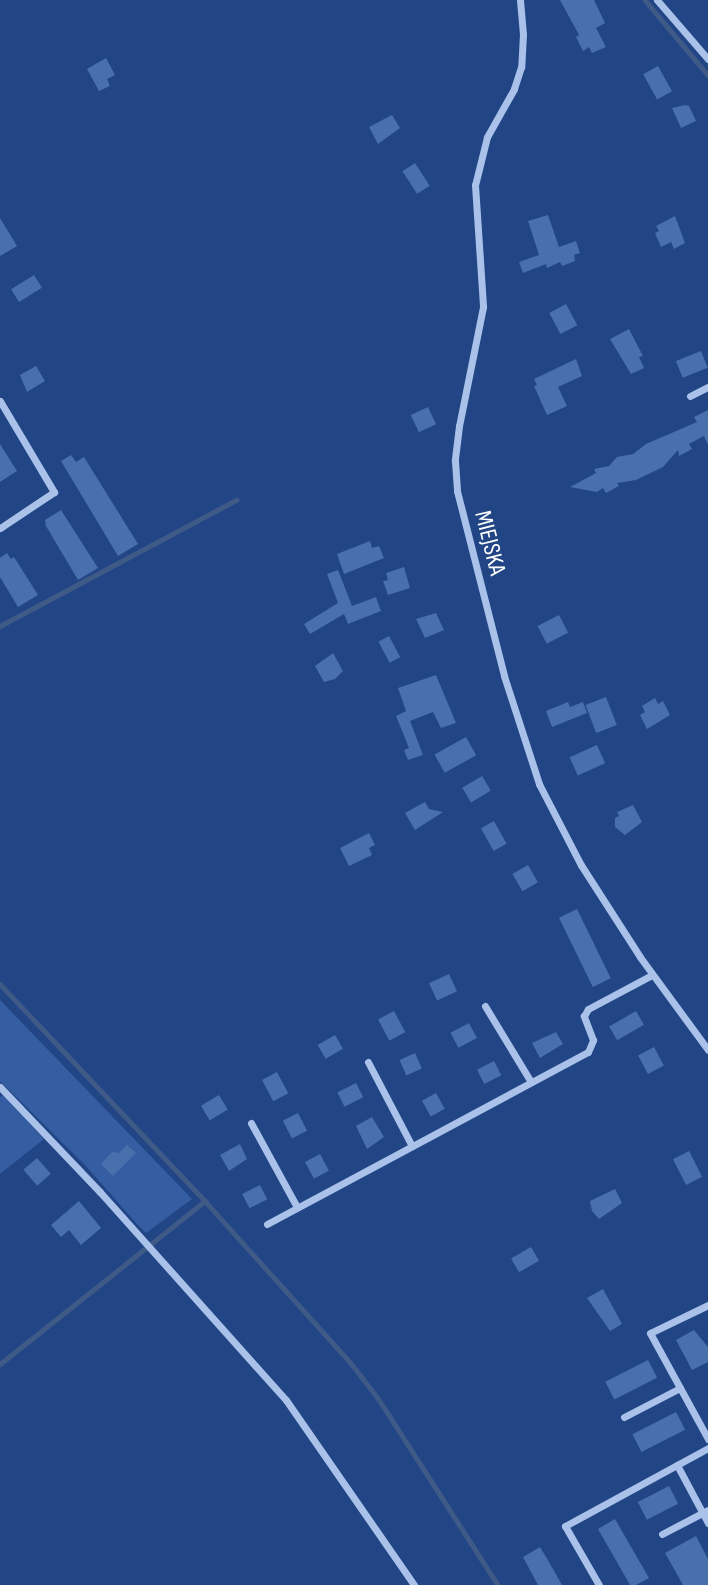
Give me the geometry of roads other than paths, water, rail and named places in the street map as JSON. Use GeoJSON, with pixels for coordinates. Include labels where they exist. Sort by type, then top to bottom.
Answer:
{"type":"FeatureCollection","features":[{"type":"Feature","properties":{"kind":"street","name":"MIEJSKA"},"geometry":{"type":"LineString","coordinates":[[520,0],[523,34],[521,67],[514,89],[487,137],[475,185],[483,307],[459,426],[456,483],[501,666],[530,762],[581,865],[652,975],[708,1050]]}},
{"type":"Feature","properties":{"kind":"street"},"geometry":{"type":"LineString","coordinates":[[657,0],[708,60]]}},
{"type":"Feature","properties":{"kind":"street"},"geometry":{"type":"LineString","coordinates":[[690,396],[708,387]]}},
{"type":"Feature","properties":{"kind":"street"},"geometry":{"type":"LineString","coordinates":[[0,401],[54,492],[0,528]]}},
{"type":"Feature","properties":{"kind":"street"},"geometry":{"type":"LineString","coordinates":[[267,1224],[593,1046],[584,1016],[588,1009],[652,975]]}},
{"type":"Feature","properties":{"kind":"street"},"geometry":{"type":"LineString","coordinates":[[485,1006],[531,1082]]}},
{"type":"Feature","properties":{"kind":"street"},"geometry":{"type":"LineString","coordinates":[[368,1062],[412,1146]]}},
{"type":"Feature","properties":{"kind":"street"},"geometry":{"type":"LineString","coordinates":[[0,1087],[153,1251],[286,1400],[414,1585]]}},
{"type":"Feature","properties":{"kind":"street"},"geometry":{"type":"LineString","coordinates":[[251,1123],[297,1207]]}},
{"type":"Feature","properties":{"kind":"street"},"geometry":{"type":"LineString","coordinates":[[707,1307],[650,1333],[708,1439]]}},
{"type":"Feature","properties":{"kind":"street"},"geometry":{"type":"LineString","coordinates":[[624,1417],[680,1388]]}},
{"type":"Feature","properties":{"kind":"street"},"geometry":{"type":"LineString","coordinates":[[599,1585],[565,1526],[708,1448]]}},
{"type":"Feature","properties":{"kind":"street"},"geometry":{"type":"LineString","coordinates":[[677,1465],[705,1511],[708,1523]]}},
{"type":"Feature","properties":{"kind":"street"},"geometry":{"type":"LineString","coordinates":[[662,1534],[705,1511]]}},
{"type":"Feature","properties":{"kind":"waterway"},"geometry":{"type":"LineString","coordinates":[[645,0],[708,75]]}},
{"type":"Feature","properties":{"kind":"waterway"},"geometry":{"type":"LineString","coordinates":[[0,626],[236,500]]}},
{"type":"Feature","properties":{"kind":"waterway"},"geometry":{"type":"LineString","coordinates":[[0,984],[205,1201],[351,1363],[378,1398],[498,1585]]}},
{"type":"Feature","properties":{"kind":"waterway"},"geometry":{"type":"LineString","coordinates":[[0,1364],[205,1201]]}}]}
